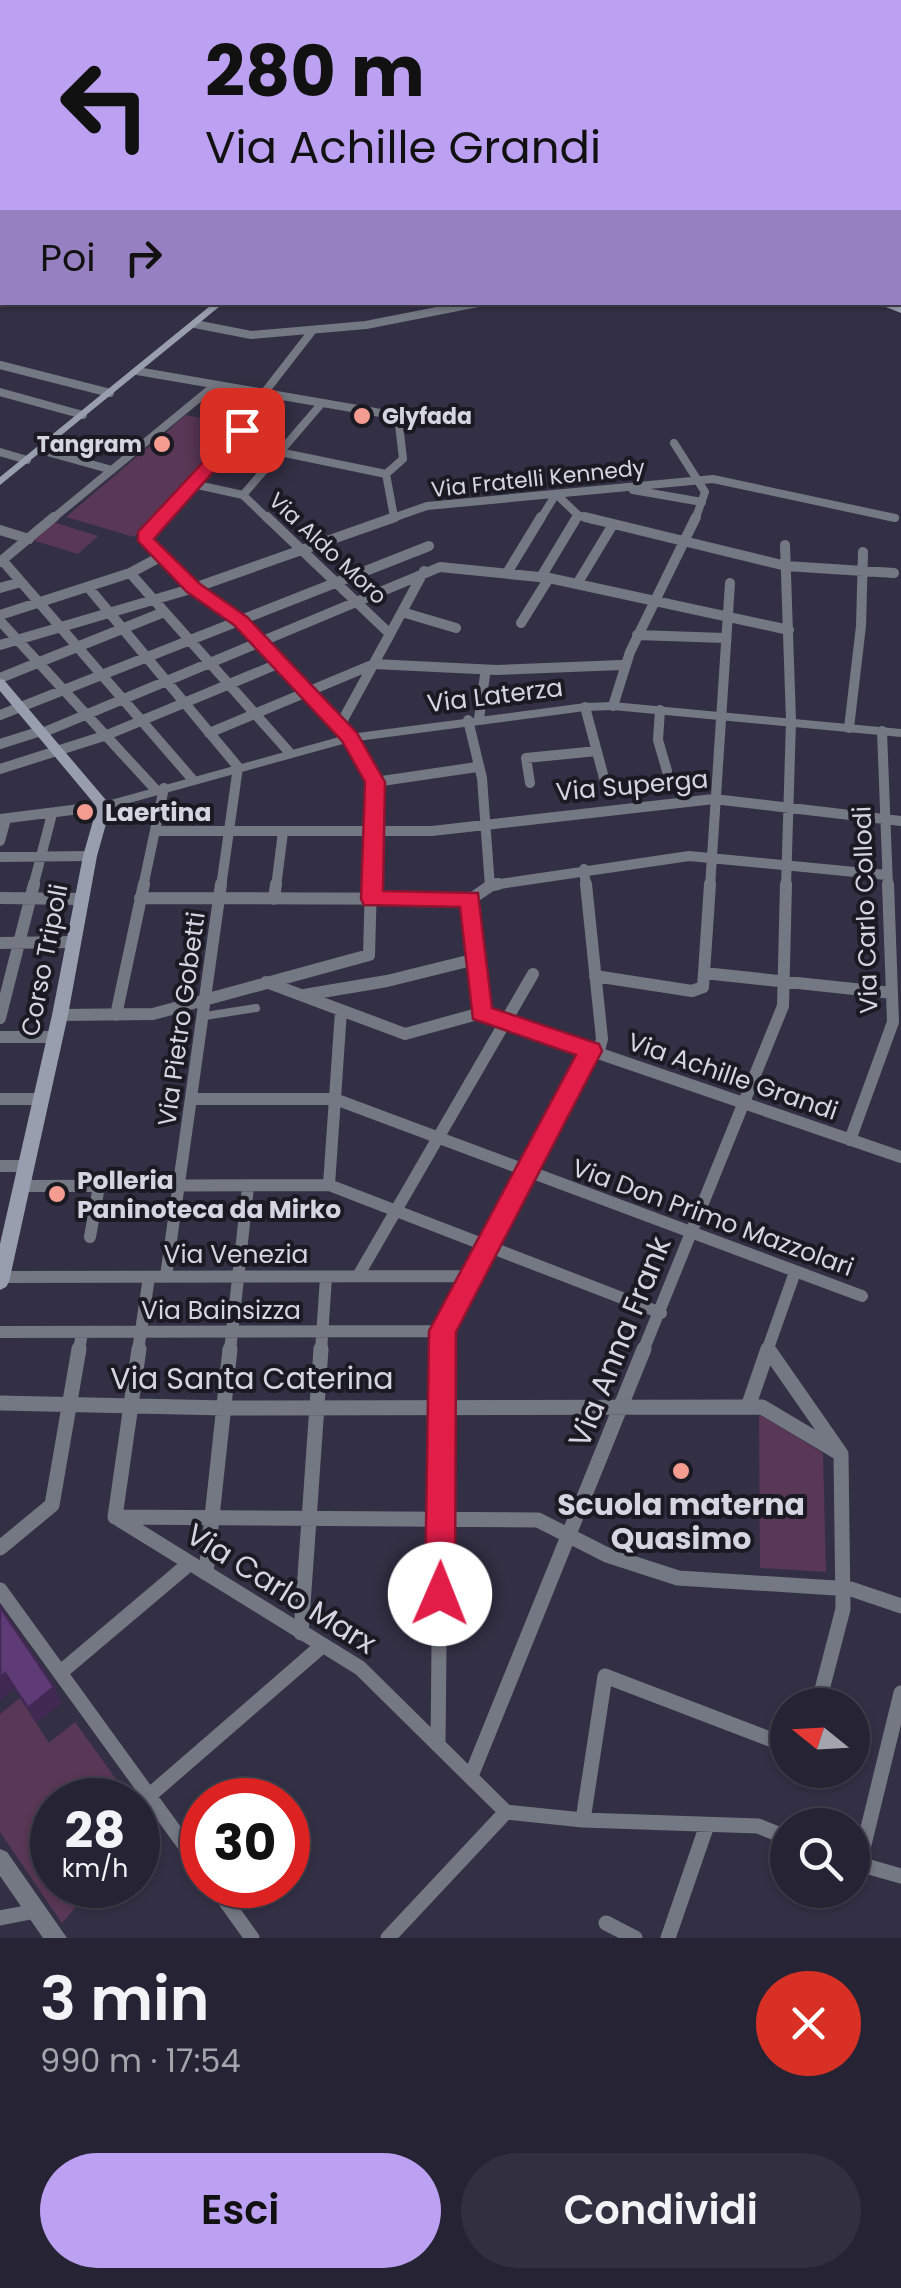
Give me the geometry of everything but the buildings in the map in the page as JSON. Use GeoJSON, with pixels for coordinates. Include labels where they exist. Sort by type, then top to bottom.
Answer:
{"type":"FeatureCollection","features":[{"type":"Feature","properties":{"kind":"main road"},"geometry":{"type":"LineString","coordinates":[[0,482],[217,305]]}},
{"type":"Feature","properties":{"kind":"main road"},"geometry":{"type":"LineString","coordinates":[[0,681],[104,806]]}},
{"type":"Feature","properties":{"kind":"main road","name":"Corso Tripoli"},"geometry":{"type":"LineString","coordinates":[[1,1279],[60,1015],[90,856],[104,806]]}},
{"type":"Feature","properties":{"kind":"street"},"geometry":{"type":"LineString","coordinates":[[414,318],[417,305]]}},
{"type":"Feature","properties":{"kind":"street"},"geometry":{"type":"LineString","coordinates":[[195,324],[252,335],[414,318],[471,305]]}},
{"type":"Feature","properties":{"kind":"street"},"geometry":{"type":"LineString","coordinates":[[60,1015],[153,1014],[369,955],[375,782],[350,738],[241,621],[194,588],[144,536],[231,442],[313,330]]}},
{"type":"Feature","properties":{"kind":"street"},"geometry":{"type":"LineString","coordinates":[[0,365],[110,393]]}},
{"type":"Feature","properties":{"kind":"street"},"geometry":{"type":"LineString","coordinates":[[137,371],[398,416],[403,458],[386,474]]}},
{"type":"Feature","properties":{"kind":"street"},"geometry":{"type":"LineString","coordinates":[[193,780],[1,561],[215,385]]}},
{"type":"Feature","properties":{"kind":"street"},"geometry":{"type":"LineString","coordinates":[[0,392],[83,415]]}},
{"type":"Feature","properties":{"kind":"street"},"geometry":{"type":"LineString","coordinates":[[243,494],[322,403]]}},
{"type":"Feature","properties":{"kind":"street"},"geometry":{"type":"LineString","coordinates":[[231,442],[386,474]]}},
{"type":"Feature","properties":{"kind":"street"},"geometry":{"type":"LineString","coordinates":[[613,706],[622,665],[686,541],[705,492],[674,444]]}},
{"type":"Feature","properties":{"kind":"street"},"geometry":{"type":"LineString","coordinates":[[40,450],[112,470]]}},
{"type":"Feature","properties":{"kind":"street"},"geometry":{"type":"LineString","coordinates":[[0,452],[27,460]]}},
{"type":"Feature","properties":{"kind":"street"},"geometry":{"type":"LineString","coordinates":[[386,474],[394,516]]}},
{"type":"Feature","properties":{"kind":"street","name":"Via Fratelli Kennedy"},"geometry":{"type":"LineString","coordinates":[[0,645],[194,588],[427,506],[699,480],[727,482],[895,518]]}},
{"type":"Feature","properties":{"kind":"street","name":"Via Aldo Moro"},"geometry":{"type":"LineString","coordinates":[[193,484],[243,494],[390,634],[339,726]]}},
{"type":"Feature","properties":{"kind":"street"},"geometry":{"type":"LineString","coordinates":[[619,488],[702,502]]}},
{"type":"Feature","properties":{"kind":"street"},"geometry":{"type":"LineString","coordinates":[[507,573],[556,494],[578,515],[612,526],[786,566],[894,573]]}},
{"type":"Feature","properties":{"kind":"street"},"geometry":{"type":"LineString","coordinates":[[521,623],[578,515]]}},
{"type":"Feature","properties":{"kind":"street"},"geometry":{"type":"LineString","coordinates":[[578,584],[612,526]]}},
{"type":"Feature","properties":{"kind":"street"},"geometry":{"type":"LineString","coordinates":[[0,530],[29,539]]}},
{"type":"Feature","properties":{"kind":"street"},"geometry":{"type":"LineString","coordinates":[[0,715],[429,546]]}},
{"type":"Feature","properties":{"kind":"street","name":"Via Anna Frank"},"geometry":{"type":"LineString","coordinates":[[471,1776],[784,1006],[791,721],[785,546]]}},
{"type":"Feature","properties":{"kind":"street"},"geometry":{"type":"LineString","coordinates":[[849,728],[865,570],[863,552]]}},
{"type":"Feature","properties":{"kind":"street"},"geometry":{"type":"LineString","coordinates":[[116,1015],[160,789],[106,736],[0,618],[130,572],[162,556]]}},
{"type":"Feature","properties":{"kind":"street"},"geometry":{"type":"LineString","coordinates":[[0,744],[86,714],[424,571],[448,566],[545,577],[788,630]]}},
{"type":"Feature","properties":{"kind":"street"},"geometry":{"type":"LineString","coordinates":[[390,634],[424,571]]}},
{"type":"Feature","properties":{"kind":"street"},"geometry":{"type":"LineString","coordinates":[[130,572],[290,752]]}},
{"type":"Feature","properties":{"kind":"street"},"geometry":{"type":"LineString","coordinates":[[0,588],[21,582]]}},
{"type":"Feature","properties":{"kind":"street"},"geometry":{"type":"LineString","coordinates":[[595,976],[692,991],[703,986],[730,583]]}},
{"type":"Feature","properties":{"kind":"street"},"geometry":{"type":"LineString","coordinates":[[88,586],[238,768]]}},
{"type":"Feature","properties":{"kind":"street"},"geometry":{"type":"LineString","coordinates":[[0,681],[164,612]]}},
{"type":"Feature","properties":{"kind":"street"},"geometry":{"type":"LineString","coordinates":[[402,612],[456,628]]}},
{"type":"Feature","properties":{"kind":"street"},"geometry":{"type":"LineString","coordinates":[[638,635],[724,638]]}},
{"type":"Feature","properties":{"kind":"street"},"geometry":{"type":"LineString","coordinates":[[0,769],[60,754],[280,663]]}},
{"type":"Feature","properties":{"kind":"street"},"geometry":{"type":"LineString","coordinates":[[209,733],[374,664],[496,670],[622,665]]}},
{"type":"Feature","properties":{"kind":"street"},"geometry":{"type":"LineString","coordinates":[[485,675],[474,720],[493,885]]}},
{"type":"Feature","properties":{"kind":"street","name":"Via Laterza"},"geometry":{"type":"LineString","coordinates":[[104,806],[350,738],[585,707],[613,706],[901,733]]}},
{"type":"Feature","properties":{"kind":"street"},"geometry":{"type":"LineString","coordinates":[[585,707],[604,778]]}},
{"type":"Feature","properties":{"kind":"street"},"geometry":{"type":"LineString","coordinates":[[660,710],[658,740],[667,771]]}},
{"type":"Feature","properties":{"kind":"street","name":"Via Carlo Collodi"},"geometry":{"type":"LineString","coordinates":[[850,1140],[893,1022],[882,732]]}},
{"type":"Feature","properties":{"kind":"street"},"geometry":{"type":"LineString","coordinates":[[530,783],[526,758],[597,751]]}},
{"type":"Feature","properties":{"kind":"street"},"geometry":{"type":"LineString","coordinates":[[375,782],[477,767]]}},
{"type":"Feature","properties":{"kind":"street","name":"Via Pietro Gobetti"},"geometry":{"type":"LineString","coordinates":[[166,1276],[238,768]]}},
{"type":"Feature","properties":{"kind":"street","name":"Via Superga"},"geometry":{"type":"LineString","coordinates":[[154,832],[432,831],[714,799],[901,820]]}},
{"type":"Feature","properties":{"kind":"street"},"geometry":{"type":"LineString","coordinates":[[0,841],[3,819],[104,806]]}},
{"type":"Feature","properties":{"kind":"street"},"geometry":{"type":"LineString","coordinates":[[0,1018],[4,988],[52,814]]}},
{"type":"Feature","properties":{"kind":"street"},"geometry":{"type":"LineString","coordinates":[[274,899],[282,832]]}},
{"type":"Feature","properties":{"kind":"street"},"geometry":{"type":"LineString","coordinates":[[0,857],[90,856]]}},
{"type":"Feature","properties":{"kind":"street"},"geometry":{"type":"LineString","coordinates":[[140,898],[470,899],[493,885],[584,869],[710,856],[886,875]]}},
{"type":"Feature","properties":{"kind":"street"},"geometry":{"type":"LineString","coordinates":[[438,1745],[442,1331],[602,1038],[584,869]]}},
{"type":"Feature","properties":{"kind":"street"},"geometry":{"type":"LineString","coordinates":[[0,898],[82,898]]}},
{"type":"Feature","properties":{"kind":"street"},"geometry":{"type":"LineString","coordinates":[[266,982],[405,1034],[481,1013],[470,899]]}},
{"type":"Feature","properties":{"kind":"street"},"geometry":{"type":"LineString","coordinates":[[0,943],[72,942]]}},
{"type":"Feature","properties":{"kind":"street"},"geometry":{"type":"LineString","coordinates":[[302,996],[388,981],[476,959]]}},
{"type":"Feature","properties":{"kind":"street"},"geometry":{"type":"LineString","coordinates":[[704,973],[892,993]]}},
{"type":"Feature","properties":{"kind":"street"},"geometry":{"type":"LineString","coordinates":[[358,1276],[532,974]]}},
{"type":"Feature","properties":{"kind":"street"},"geometry":{"type":"LineString","coordinates":[[204,1016],[256,1008]]}},
{"type":"Feature","properties":{"kind":"street"},"geometry":{"type":"LineString","coordinates":[[329,1184],[340,1011]]}},
{"type":"Feature","properties":{"kind":"street","name":"Via Achille Grandi"},"geometry":{"type":"LineString","coordinates":[[481,1013],[901,1158]]}},
{"type":"Feature","properties":{"kind":"street"},"geometry":{"type":"LineString","coordinates":[[0,1036],[55,1037]]}},
{"type":"Feature","properties":{"kind":"street"},"geometry":{"type":"LineString","coordinates":[[0,1099],[42,1099]]}},
{"type":"Feature","properties":{"kind":"street"},"geometry":{"type":"LineString","coordinates":[[192,1099],[335,1099]]}},
{"type":"Feature","properties":{"kind":"street","name":"Via Don Primo Mazzolari"},"geometry":{"type":"LineString","coordinates":[[335,1099],[862,1296]]}},
{"type":"Feature","properties":{"kind":"street"},"geometry":{"type":"LineString","coordinates":[[0,1166],[27,1166]]}},
{"type":"Feature","properties":{"kind":"street"},"geometry":{"type":"LineString","coordinates":[[23,1186],[329,1184],[661,1313]]}},
{"type":"Feature","properties":{"kind":"street"},"geometry":{"type":"LineString","coordinates":[[90,1237],[98,1186]]}},
{"type":"Feature","properties":{"kind":"street"},"geometry":{"type":"LineString","coordinates":[[206,1573],[248,1187]]}},
{"type":"Feature","properties":{"kind":"street"},"geometry":{"type":"LineString","coordinates":[[0,1209],[18,1209]]}},
{"type":"Feature","properties":{"kind":"street"},"geometry":{"type":"LineString","coordinates":[[795,1272],[748,1407],[762,1407],[840,1454]]}},
{"type":"Feature","properties":{"kind":"street","name":"Via Venezia"},"geometry":{"type":"LineString","coordinates":[[1,1279],[471,1276]]}},
{"type":"Feature","properties":{"kind":"street"},"geometry":{"type":"LineString","coordinates":[[149,1277],[116,1516],[538,1520],[607,1555],[678,1578],[844,1589],[901,1606]]}},
{"type":"Feature","properties":{"kind":"street"},"geometry":{"type":"LineString","coordinates":[[301,1633],[326,1277]]}},
{"type":"Feature","properties":{"kind":"street","name":"Via Bainsizza"},"geometry":{"type":"LineString","coordinates":[[0,1332],[442,1331]]}},
{"type":"Feature","properties":{"kind":"street"},"geometry":{"type":"LineString","coordinates":[[0,1548],[52,1505],[82,1332]]}},
{"type":"Feature","properties":{"kind":"street"},"geometry":{"type":"LineString","coordinates":[[768,1349],[840,1454],[843,1609],[822,1688]]}},
{"type":"Feature","properties":{"kind":"street","name":"Via Santa Caterina"},"geometry":{"type":"LineString","coordinates":[[0,1403],[226,1408],[748,1407]]}},
{"type":"Feature","properties":{"kind":"street","name":"Via Carlo Marx"},"geometry":{"type":"LineString","coordinates":[[116,1516],[360,1668],[506,1812]]}},
{"type":"Feature","properties":{"kind":"street"},"geometry":{"type":"LineString","coordinates":[[61,1672],[190,1563]]}},
{"type":"Feature","properties":{"kind":"street"},"geometry":{"type":"LineString","coordinates":[[0,1590],[138,1778]]}},
{"type":"Feature","properties":{"kind":"street"},"geometry":{"type":"LineString","coordinates":[[160,1786],[323,1645]]}},
{"type":"Feature","properties":{"kind":"street"},"geometry":{"type":"LineString","coordinates":[[583,1820],[605,1676],[770,1739]]}},
{"type":"Feature","properties":{"kind":"street"},"geometry":{"type":"LineString","coordinates":[[870,1810],[901,1694]]}},
{"type":"Feature","properties":{"kind":"street"},"geometry":{"type":"LineString","coordinates":[[160,1809],[180,1838]]}},
{"type":"Feature","properties":{"kind":"street"},"geometry":{"type":"LineString","coordinates":[[388,1938],[506,1812],[583,1820],[758,1826],[770,1831]]}},
{"type":"Feature","properties":{"kind":"street"},"geometry":{"type":"LineString","coordinates":[[668,1938],[707,1825]]}},
{"type":"Feature","properties":{"kind":"street"},"geometry":{"type":"LineString","coordinates":[[0,1859],[56,1938]]}},
{"type":"Feature","properties":{"kind":"street"},"geometry":{"type":"LineString","coordinates":[[870,1867],[901,1876]]}},
{"type":"Feature","properties":{"kind":"street"},"geometry":{"type":"LineString","coordinates":[[230,1908],[252,1938]]}},
{"type":"Feature","properties":{"kind":"street"},"geometry":{"type":"LineString","coordinates":[[0,1918],[36,1911]]}},
{"type":"Feature","properties":{"kind":"street"},"geometry":{"type":"LineString","coordinates":[[606,1923],[635,1938]]}},
{"type":"Feature","properties":{"kind":"shaded area"},"geometry":{"type":"Polygon","coordinates":[[[186,415],[241,426],[134,537],[66,517],[186,415]]]}},
{"type":"Feature","properties":{"kind":"shaded area"},"geometry":{"type":"Polygon","coordinates":[[[53,522],[98,536],[78,554],[32,540],[53,522]]]}},
{"type":"Feature","properties":{"kind":"shaded area"},"geometry":{"type":"Polygon","coordinates":[[[759,1414],[823,1453],[826,1572],[760,1568],[759,1414]]]}},
{"type":"Feature","properties":{"kind":"shaded area"},"geometry":{"type":"Polygon","coordinates":[[[20,1698],[49,1743],[75,1722],[115,1778],[30,1778],[30,1876],[0,1832],[0,1714],[20,1698]]]}},
{"type":"Feature","properties":{"kind":"shaded area"},"geometry":{"type":"Polygon","coordinates":[[[52,1908],[75,1908],[62,1923],[52,1908]]]}},
{"type":"Feature","properties":{"kind":"place","name":"Glyfada"},"geometry":{"type":"Point","coordinates":[362,416]}},
{"type":"Feature","properties":{"kind":"place","name":"Tangram"},"geometry":{"type":"Point","coordinates":[162,444]}},
{"type":"Feature","properties":{"kind":"place","name":"Laertina"},"geometry":{"type":"Point","coordinates":[85,812]}},
{"type":"Feature","properties":{"kind":"place","name":"Polleria Paninoteca da Mirko"},"geometry":{"type":"Point","coordinates":[57,1194]}},
{"type":"Feature","properties":{"kind":"place","name":"Scuola materna Quasimo"},"geometry":{"type":"Point","coordinates":[681,1471]}},
{"type":"Feature","properties":{"kind":"route"},"geometry":{"type":"LineString","coordinates":[[242,430],[144,536],[146,541],[194,588],[241,621],[350,738],[375,782],[372,899],[470,899],[481,1013],[590,1051],[442,1331],[440,1594]]}}]}
